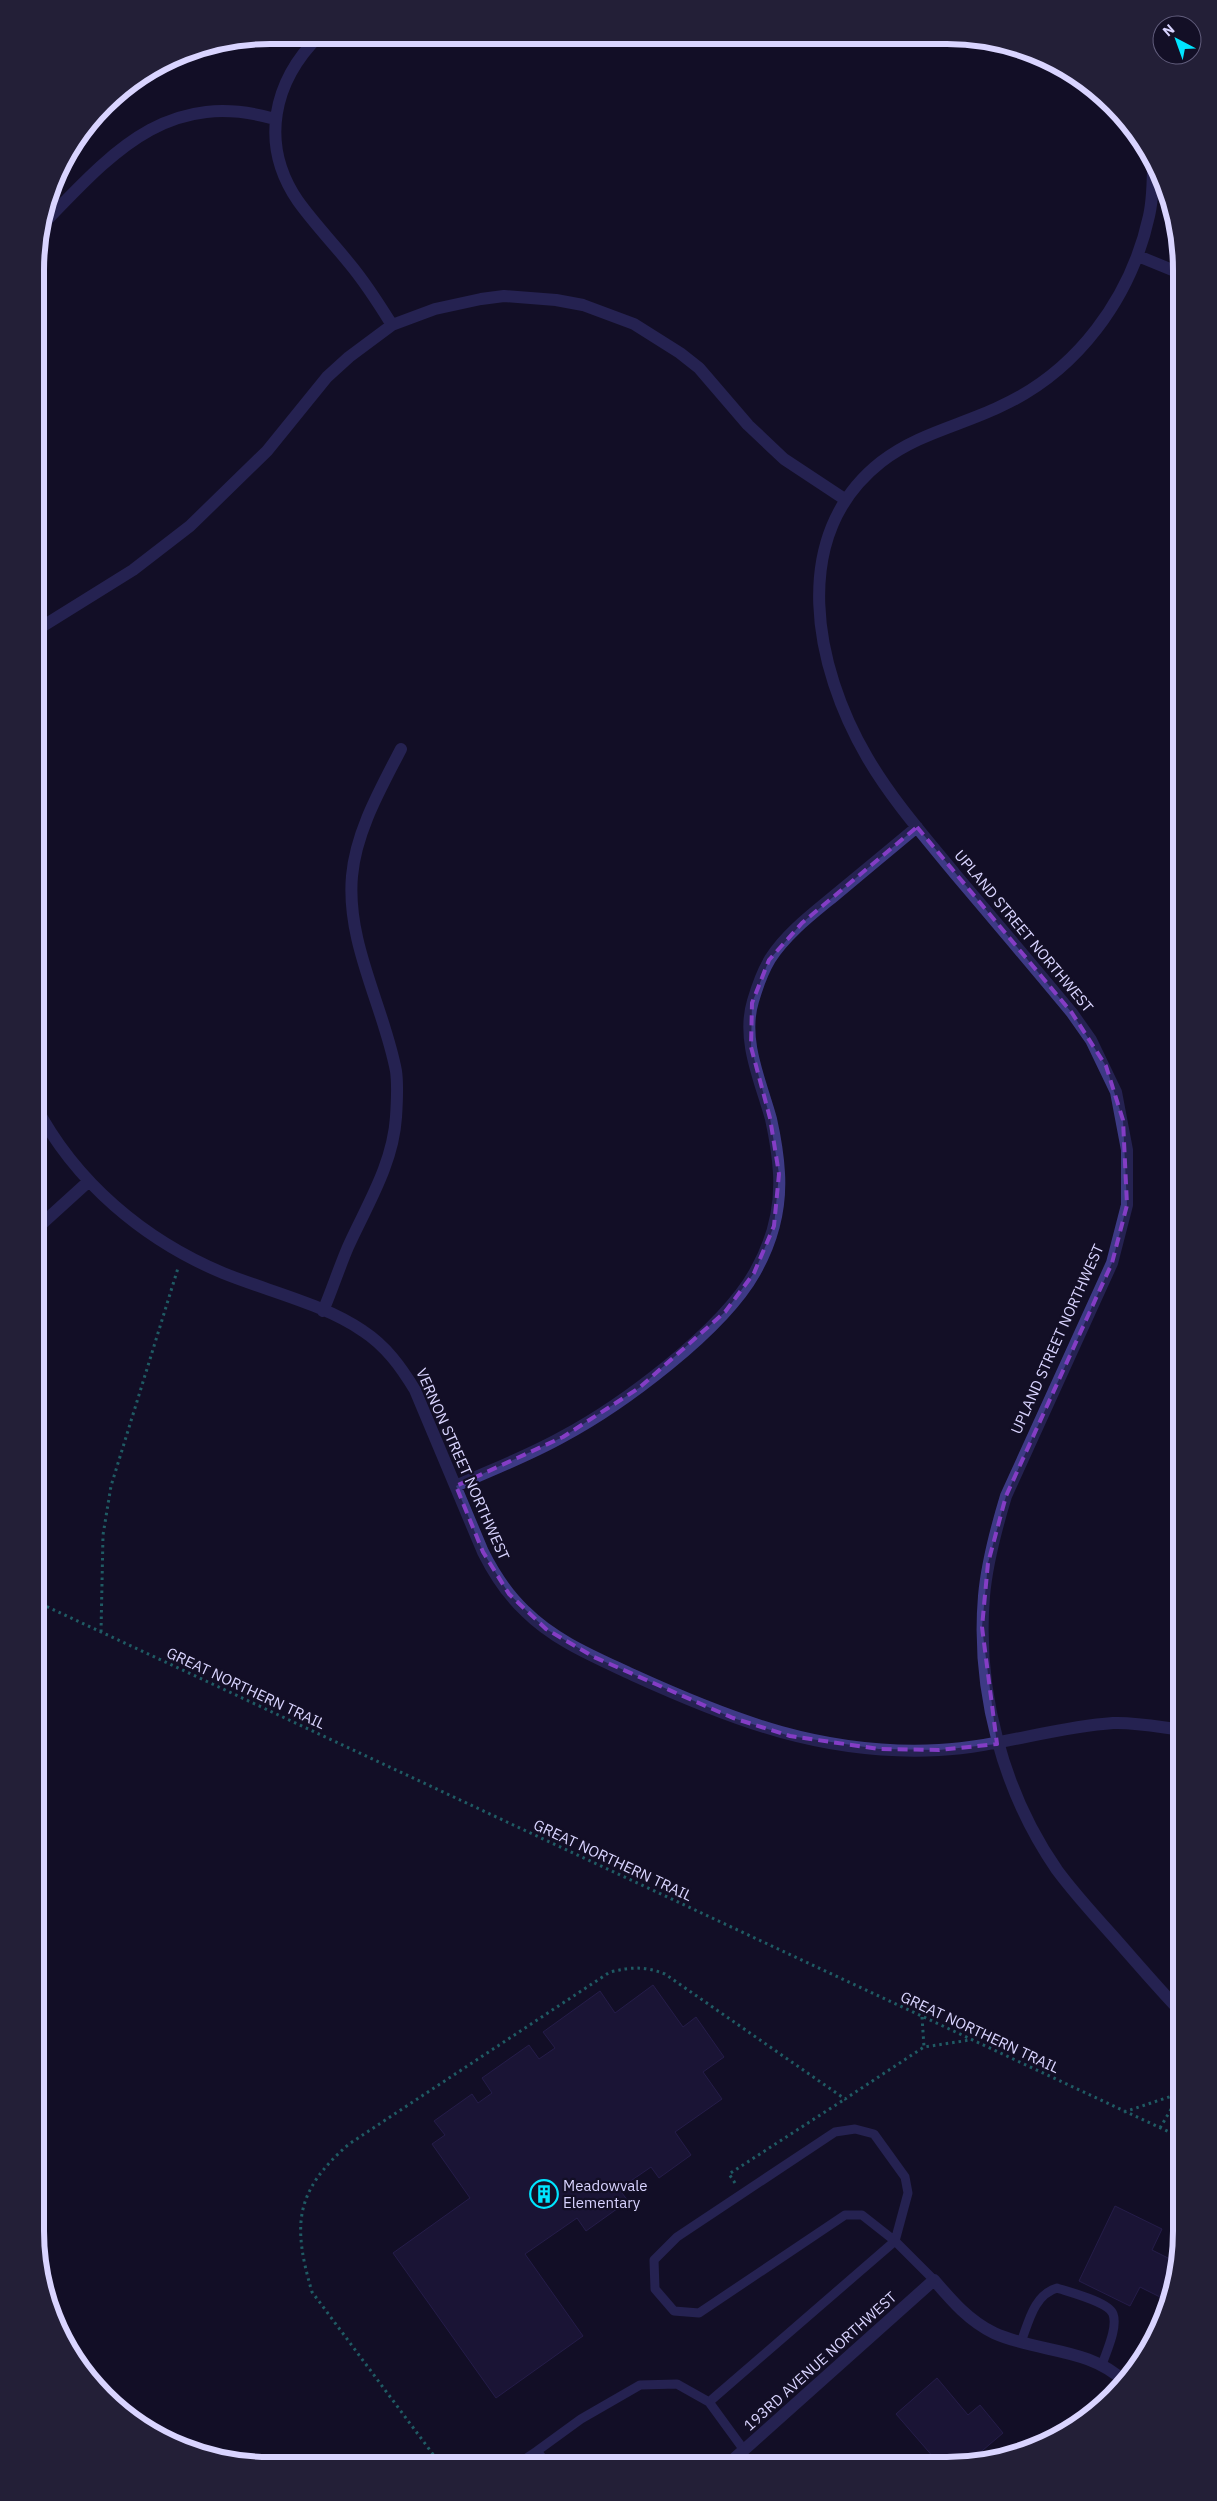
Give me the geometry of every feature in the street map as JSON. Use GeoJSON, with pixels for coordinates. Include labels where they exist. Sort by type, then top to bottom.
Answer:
{"type":"FeatureCollection","features":[{"type":"Feature","properties":{"kind":"street"},"geometry":{"type":"LineString","coordinates":[[312,44],[300,58],[288,77],[280,96],[275,119],[275,139],[279,160],[298,200],[350,265],[392,325]]}},
{"type":"Feature","properties":{"kind":"street"},"geometry":{"type":"LineString","coordinates":[[50,217],[104,161],[124,145],[164,123],[210,111],[251,112],[275,119]]}},
{"type":"Feature","properties":{"kind":"street","name":"UPLAND STREET NORTHWEST"},"geometry":{"type":"LineString","coordinates":[[1152,174],[1149,216],[1138,256],[1112,306],[1081,349],[1063,366],[1002,406],[924,436],[900,449],[879,463],[846,500],[834,521],[820,564],[818,618],[824,646],[842,701],[866,755],[917,827],[1072,1013],[1091,1040],[1116,1092],[1127,1150],[1127,1206],[1112,1263],[1006,1496],[988,1563],[983,1636],[984,1662],[997,1744],[1014,1792],[1057,1870],[1075,1893],[1173,2003]]}},
{"type":"Feature","properties":{"kind":"street"},"geometry":{"type":"LineString","coordinates":[[1138,256],[1173,270]]}},
{"type":"Feature","properties":{"kind":"street"},"geometry":{"type":"LineString","coordinates":[[44,625],[133,570],[190,526],[267,451],[328,377],[349,357],[392,325],[435,309],[481,298],[504,296],[556,300],[609,313],[634,324],[680,353],[699,368],[765,443],[784,459],[846,500]]}},
{"type":"Feature","properties":{"kind":"street"},"geometry":{"type":"LineString","coordinates":[[323,1311],[348,1247],[365,1216],[386,1164],[396,1118],[396,1073],[359,942],[352,896],[352,876],[362,833],[380,790],[401,749]]}},
{"type":"Feature","properties":{"kind":"street"},"geometry":{"type":"LineString","coordinates":[[456,1486],[563,1437],[639,1388],[725,1312],[741,1293],[766,1250],[774,1226],[779,1200],[776,1145],[751,1047],[752,1003],[760,981],[769,960],[783,941],[917,827]]}},
{"type":"Feature","properties":{"kind":"street","name":"VERNON STREET NORTHWEST"},"geometry":{"type":"LineString","coordinates":[[44,1120],[59,1144],[89,1181],[120,1211],[167,1246],[223,1273],[323,1311],[362,1330],[383,1347],[401,1366],[415,1390],[483,1552],[495,1575],[509,1594],[546,1629],[594,1657],[733,1718],[790,1736],[879,1750],[939,1750],[997,1744],[1056,1731],[1115,1723],[1173,1729]]}},
{"type":"Feature","properties":{"kind":"street"},"geometry":{"type":"LineString","coordinates":[[44,1222],[89,1181]]}},
{"type":"Feature","properties":{"kind":"street"},"geometry":{"type":"LineString","coordinates":[[934,2280],[955,2305],[973,2320],[994,2333],[1022,2342],[1080,2355],[1102,2365],[1119,2378]]}},
{"type":"Feature","properties":{"kind":"street","name":"193RD AVENUE NORTHWEST"},"geometry":{"type":"LineString","coordinates":[[736,2457],[934,2280]]}},
{"type":"Feature","properties":{"kind":"lane"},"geometry":{"type":"LineString","coordinates":[[709,2402],[895,2241],[908,2193],[905,2177],[874,2134],[855,2128],[835,2132],[677,2237],[654,2260],[655,2289],[674,2311],[699,2313],[845,2215],[862,2215],[895,2241],[934,2280]]}},
{"type":"Feature","properties":{"kind":"lane"},"geometry":{"type":"LineString","coordinates":[[1022,2342],[1038,2299],[1049,2290],[1057,2288],[1107,2306],[1113,2314],[1113,2327],[1102,2365]]}},
{"type":"Feature","properties":{"kind":"lane"},"geometry":{"type":"LineString","coordinates":[[528,2457],[582,2419],[640,2385],[677,2384],[709,2402],[744,2450]]}},
{"type":"Feature","properties":{"kind":"lane"},"geometry":{"type":"LineString","coordinates":[[537,2451],[542,2457]]}},
{"type":"Feature","properties":{"kind":"path"},"geometry":{"type":"LineString","coordinates":[[101,1632],[103,1535],[111,1486],[160,1321],[183,1254]]}},
{"type":"Feature","properties":{"kind":"path","name":"GREAT NORTHERN TRAIL"},"geometry":{"type":"LineString","coordinates":[[44,1605],[1173,2134]]}},
{"type":"Feature","properties":{"kind":"path"},"geometry":{"type":"LineString","coordinates":[[436,2457],[312,2292],[302,2259],[299,2234],[303,2210],[312,2184],[327,2163],[349,2144],[610,1972],[639,1966],[665,1974],[846,2099]]}},
{"type":"Feature","properties":{"kind":"path"},"geometry":{"type":"LineString","coordinates":[[922,2017],[924,2047]]}},
{"type":"Feature","properties":{"kind":"path"},"geometry":{"type":"LineString","coordinates":[[742,2194],[729,2174],[924,2047],[970,2040]]}},
{"type":"Feature","properties":{"kind":"path"},"geometry":{"type":"LineString","coordinates":[[1124,2112],[1173,2096]]}},
{"type":"Feature","properties":{"kind":"path"},"geometry":{"type":"LineString","coordinates":[[1160,2128],[1173,2106]]}},
{"type":"Feature","properties":{"kind":"highlighted area"},"geometry":{"type":"Polygon","coordinates":[[[917,827],[1072,1013],[1106,1066],[1123,1120],[1127,1205],[1112,1263],[1006,1496],[988,1563],[982,1627],[997,1744],[939,1750],[879,1749],[790,1736],[733,1718],[594,1657],[546,1629],[509,1594],[483,1552],[456,1486],[563,1437],[639,1388],[725,1312],[754,1273],[774,1226],[779,1174],[770,1118],[751,1047],[752,1003],[769,960],[802,923],[917,827]]]}},
{"type":"Feature","properties":{"kind":"building","name":"Meadowvale Elementary"},"geometry":{"type":"Polygon","coordinates":[[[653,1985],[683,2027],[696,2017],[724,2057],[703,2072],[722,2099],[675,2132],[691,2155],[659,2178],[651,2167],[619,2189],[628,2201],[586,2231],[577,2218],[525,2254],[583,2336],[496,2398],[393,2253],[470,2198],[432,2144],[445,2135],[434,2121],[472,2094],[478,2103],[492,2093],[482,2078],[529,2045],[539,2059],[555,2048],[543,2032],[600,1991],[615,2013],[653,1985]]]}},
{"type":"Feature","properties":{"kind":"building"},"geometry":{"type":"Polygon","coordinates":[[[1115,2206],[1162,2229],[1152,2250],[1171,2260],[1163,2298],[1140,2287],[1130,2306],[1079,2281],[1115,2206]]]}},
{"type":"Feature","properties":{"kind":"building"},"geometry":{"type":"Polygon","coordinates":[[[937,2378],[968,2415],[980,2405],[1003,2433],[977,2455],[933,2457],[896,2414],[937,2378]]]}},
{"type":"Feature","properties":{"kind":"place","name":"Meadowvale Elementary"},"geometry":{"type":"Point","coordinates":[544,2194]}}]}
